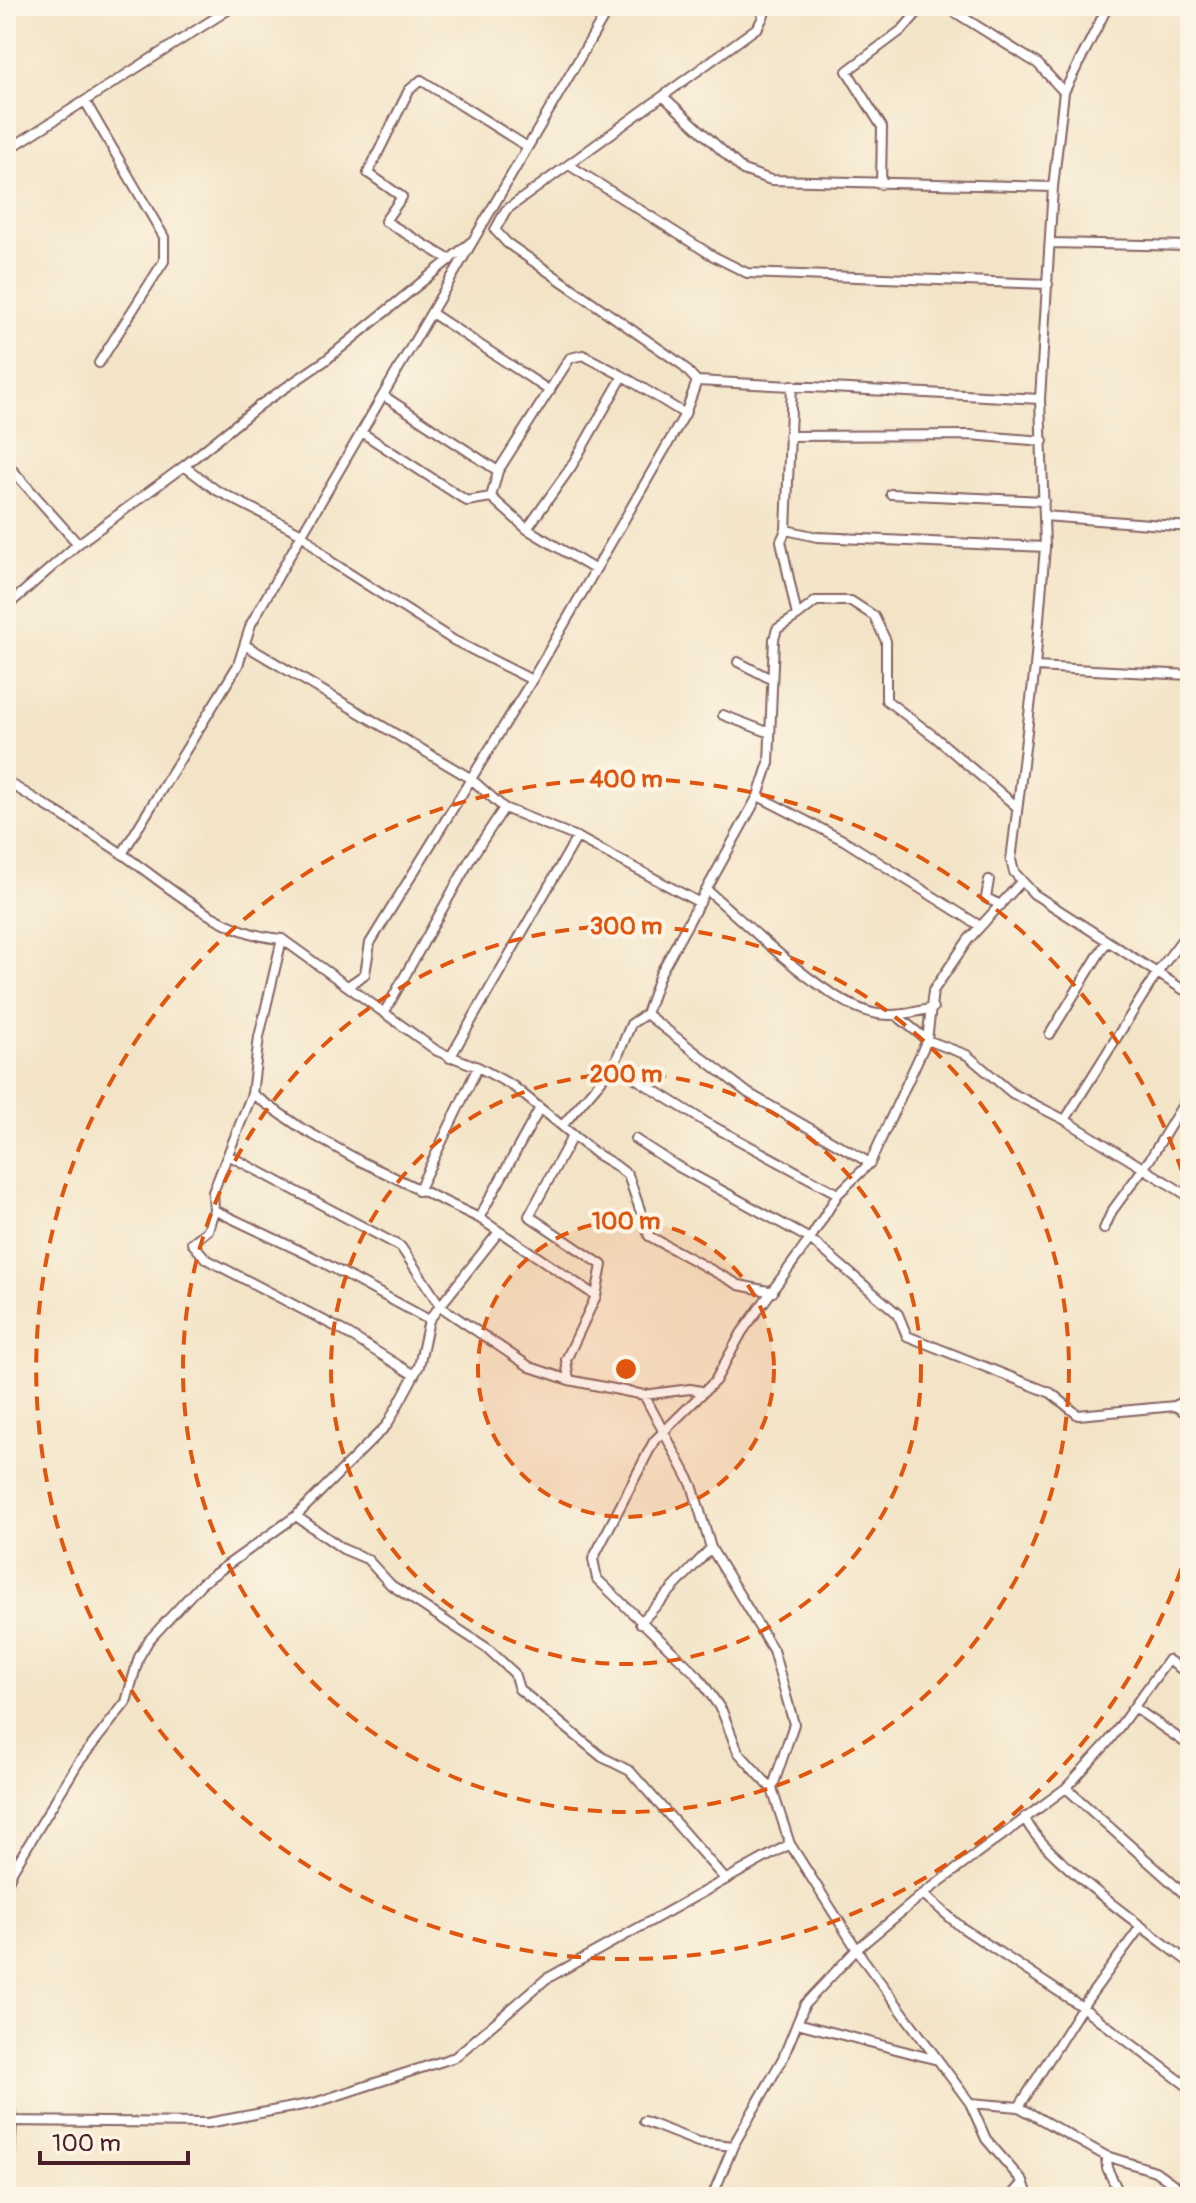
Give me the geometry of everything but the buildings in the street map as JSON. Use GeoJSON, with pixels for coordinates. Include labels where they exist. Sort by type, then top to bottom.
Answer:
{"type":"FeatureCollection","features":[{"type":"Feature","properties":{"kind":"street"},"geometry":{"type":"LineString","coordinates":[[6,151],[234,6]]}},
{"type":"Feature","properties":{"kind":"street"},"geometry":{"type":"LineString","coordinates":[[122,854],[238,665],[251,624],[610,6]]}},
{"type":"Feature","properties":{"kind":"street"},"geometry":{"type":"LineString","coordinates":[[756,6],[764,15],[758,27],[506,210],[495,230],[507,243],[681,364],[697,381],[1040,399]]}},
{"type":"Feature","properties":{"kind":"street"},"geometry":{"type":"LineString","coordinates":[[881,184],[882,127],[847,71],[903,29],[923,6]]}},
{"type":"Feature","properties":{"kind":"street"},"geometry":{"type":"LineString","coordinates":[[945,6],[1038,64],[1064,92]]}},
{"type":"Feature","properties":{"kind":"street"},"geometry":{"type":"LineString","coordinates":[[1108,6],[1064,92],[1053,187],[1040,399],[1045,547],[1035,667],[1011,860],[1021,882],[1190,994]]}},
{"type":"Feature","properties":{"kind":"street"},"geometry":{"type":"LineString","coordinates":[[450,260],[385,221],[402,197],[368,173],[409,90],[421,80],[526,146]]}},
{"type":"Feature","properties":{"kind":"street"},"geometry":{"type":"LineString","coordinates":[[664,97],[743,170],[771,180],[1053,187]]}},
{"type":"Feature","properties":{"kind":"street"},"geometry":{"type":"LineString","coordinates":[[85,101],[143,199],[167,247],[164,261],[99,363]]}},
{"type":"Feature","properties":{"kind":"street"},"geometry":{"type":"LineString","coordinates":[[569,165],[713,256],[747,273],[1048,284]]}},
{"type":"Feature","properties":{"kind":"street"},"geometry":{"type":"LineString","coordinates":[[6,607],[78,544],[260,405],[326,360],[476,237]]}},
{"type":"Feature","properties":{"kind":"street"},"geometry":{"type":"LineString","coordinates":[[1051,243],[1190,246]]}},
{"type":"Feature","properties":{"kind":"street"},"geometry":{"type":"LineString","coordinates":[[433,314],[550,391]]}},
{"type":"Feature","properties":{"kind":"street"},"geometry":{"type":"LineString","coordinates":[[491,497],[498,471],[570,358],[577,354],[623,376],[685,414]]}},
{"type":"Feature","properties":{"kind":"street"},"geometry":{"type":"LineString","coordinates":[[527,529],[590,436],[623,376]]}},
{"type":"Feature","properties":{"kind":"street"},"geometry":{"type":"LineString","coordinates":[[348,986],[365,974],[370,943],[532,680],[685,414],[697,381]]}},
{"type":"Feature","properties":{"kind":"street"},"geometry":{"type":"LineString","coordinates":[[792,385],[786,530],[781,541],[797,616]]}},
{"type":"Feature","properties":{"kind":"street"},"geometry":{"type":"LineString","coordinates":[[384,396],[498,471]]}},
{"type":"Feature","properties":{"kind":"street"},"geometry":{"type":"LineString","coordinates":[[361,432],[467,501],[491,497]]}},
{"type":"Feature","properties":{"kind":"street"},"geometry":{"type":"LineString","coordinates":[[789,436],[970,435],[1043,441]]}},
{"type":"Feature","properties":{"kind":"street"},"geometry":{"type":"LineString","coordinates":[[6,463],[78,544]]}},
{"type":"Feature","properties":{"kind":"street"},"geometry":{"type":"LineString","coordinates":[[184,466],[216,490],[302,534],[330,561],[453,640],[532,680]]}},
{"type":"Feature","properties":{"kind":"street"},"geometry":{"type":"LineString","coordinates":[[891,494],[1044,501]]}},
{"type":"Feature","properties":{"kind":"street"},"geometry":{"type":"LineString","coordinates":[[491,497],[527,529],[594,569]]}},
{"type":"Feature","properties":{"kind":"street"},"geometry":{"type":"LineString","coordinates":[[1044,516],[1190,527]]}},
{"type":"Feature","properties":{"kind":"street"},"geometry":{"type":"LineString","coordinates":[[786,530],[817,537],[1045,547]]}},
{"type":"Feature","properties":{"kind":"street"},"geometry":{"type":"LineString","coordinates":[[562,1126],[614,1065],[631,1024],[646,1014],[660,974],[758,796],[769,763],[771,679],[777,629],[816,601],[851,601],[874,616],[886,641],[886,700],[1017,807]]}},
{"type":"Feature","properties":{"kind":"street"},"geometry":{"type":"LineString","coordinates":[[245,645],[470,778],[504,808],[577,837],[700,903]]}},
{"type":"Feature","properties":{"kind":"street"},"geometry":{"type":"LineString","coordinates":[[738,662],[771,679]]}},
{"type":"Feature","properties":{"kind":"street"},"geometry":{"type":"LineString","coordinates":[[1035,667],[1190,675]]}},
{"type":"Feature","properties":{"kind":"street"},"geometry":{"type":"LineString","coordinates":[[723,715],[770,733]]}},
{"type":"Feature","properties":{"kind":"street"},"geometry":{"type":"LineString","coordinates":[[6,781],[122,854],[180,899],[265,938],[282,939],[450,1058],[478,1067],[513,1086],[628,1175],[649,1236],[739,1285],[773,1292]]}},
{"type":"Feature","properties":{"kind":"street"},"geometry":{"type":"LineString","coordinates":[[758,796],[845,841],[980,926]]}},
{"type":"Feature","properties":{"kind":"street"},"geometry":{"type":"LineString","coordinates":[[384,1013],[471,858],[504,808]]}},
{"type":"Feature","properties":{"kind":"street"},"geometry":{"type":"LineString","coordinates":[[450,1058],[577,837]]}},
{"type":"Feature","properties":{"kind":"street"},"geometry":{"type":"LineString","coordinates":[[989,880],[986,898],[1001,905]]}},
{"type":"Feature","properties":{"kind":"street"},"geometry":{"type":"LineString","coordinates":[[228,1155],[401,1247],[441,1307],[530,1367],[569,1380],[644,1395],[701,1391],[715,1381],[742,1332],[810,1239],[838,1194],[870,1163],[927,1040],[933,991],[980,926],[1021,882]]}},
{"type":"Feature","properties":{"kind":"street"},"geometry":{"type":"LineString","coordinates":[[708,891],[817,983],[850,1004],[875,1014],[896,1015],[933,1008]]}},
{"type":"Feature","properties":{"kind":"street"},"geometry":{"type":"LineString","coordinates":[[1065,1120],[1157,973],[1190,929]]}},
{"type":"Feature","properties":{"kind":"street"},"geometry":{"type":"LineString","coordinates":[[282,939],[259,1037],[252,1094],[213,1192],[214,1210],[208,1230],[192,1243],[206,1259],[340,1329],[414,1375]]}},
{"type":"Feature","properties":{"kind":"street"},"geometry":{"type":"LineString","coordinates":[[1050,1034],[1107,941]]}},
{"type":"Feature","properties":{"kind":"street"},"geometry":{"type":"LineString","coordinates":[[646,1014],[748,1093],[870,1163]]}},
{"type":"Feature","properties":{"kind":"street"},"geometry":{"type":"LineString","coordinates":[[896,1015],[927,1040],[967,1055],[1012,1093],[1065,1120],[1190,1197]]}},
{"type":"Feature","properties":{"kind":"street"},"geometry":{"type":"LineString","coordinates":[[614,1065],[707,1123],[838,1194]]}},
{"type":"Feature","properties":{"kind":"street"},"geometry":{"type":"LineString","coordinates":[[418,1191],[478,1067]]}},
{"type":"Feature","properties":{"kind":"street"},"geometry":{"type":"LineString","coordinates":[[1104,1229],[1112,1211],[1142,1170],[1190,1093]]}},
{"type":"Feature","properties":{"kind":"street"},"geometry":{"type":"LineString","coordinates":[[252,1094],[301,1128],[418,1191],[479,1218],[596,1296]]}},
{"type":"Feature","properties":{"kind":"street"},"geometry":{"type":"LineString","coordinates":[[479,1218],[540,1108]]}},
{"type":"Feature","properties":{"kind":"street"},"geometry":{"type":"LineString","coordinates":[[569,1380],[566,1360],[596,1296],[602,1265],[529,1216],[573,1135]]}},
{"type":"Feature","properties":{"kind":"street"},"geometry":{"type":"LineString","coordinates":[[635,1139],[677,1166],[810,1239],[898,1314],[907,1336],[1051,1393],[1078,1415],[1175,1406],[1190,1396]]}},
{"type":"Feature","properties":{"kind":"street"},"geometry":{"type":"LineString","coordinates":[[214,1210],[311,1256],[429,1320]]}},
{"type":"Feature","properties":{"kind":"street"},"geometry":{"type":"LineString","coordinates":[[6,1886],[78,1763],[126,1702],[139,1657],[149,1640],[202,1583],[296,1516],[387,1425],[414,1375],[429,1320],[498,1233]]}},
{"type":"Feature","properties":{"kind":"street"},"geometry":{"type":"LineString","coordinates":[[701,1391],[697,1401],[654,1441],[593,1559],[597,1579],[698,1676],[722,1711],[738,1752],[772,1789],[790,1844],[857,1949],[935,2060],[970,2103],[986,2139],[1023,2182],[1029,2197]]}},
{"type":"Feature","properties":{"kind":"street"},"geometry":{"type":"LineString","coordinates":[[644,1395],[692,1485],[711,1548],[773,1650],[794,1724],[772,1789]]}},
{"type":"Feature","properties":{"kind":"street"},"geometry":{"type":"LineString","coordinates":[[1175,1406],[1190,1415]]}},
{"type":"Feature","properties":{"kind":"street"},"geometry":{"type":"LineString","coordinates":[[296,1516],[343,1549],[367,1559],[391,1585],[487,1648],[514,1673],[519,1689],[602,1757],[630,1771],[725,1879]]}},
{"type":"Feature","properties":{"kind":"street"},"geometry":{"type":"LineString","coordinates":[[640,1623],[711,1548]]}},
{"type":"Feature","properties":{"kind":"street"},"geometry":{"type":"LineString","coordinates":[[712,2197],[733,2146],[783,2058],[805,2004],[857,1949],[923,1894],[1066,1788],[1135,1708],[1168,1660],[1190,1675]]}},
{"type":"Feature","properties":{"kind":"street"},"geometry":{"type":"LineString","coordinates":[[1135,1708],[1190,1746]]}},
{"type":"Feature","properties":{"kind":"street"},"geometry":{"type":"LineString","coordinates":[[1066,1788],[1190,1899]]}},
{"type":"Feature","properties":{"kind":"street"},"geometry":{"type":"LineString","coordinates":[[1025,1817],[1028,1830],[1068,1869],[1190,1963]]}},
{"type":"Feature","properties":{"kind":"street"},"geometry":{"type":"LineString","coordinates":[[9,2121],[208,2123],[314,2103],[455,2057],[546,1979],[790,1844]]}},
{"type":"Feature","properties":{"kind":"street"},"geometry":{"type":"LineString","coordinates":[[923,1894],[961,1927],[1082,2007],[1190,2088]]}},
{"type":"Feature","properties":{"kind":"street"},"geometry":{"type":"LineString","coordinates":[[1019,2107],[1082,2007],[1141,1926]]}},
{"type":"Feature","properties":{"kind":"street"},"geometry":{"type":"LineString","coordinates":[[6,1963],[6,1994]]}},
{"type":"Feature","properties":{"kind":"street"},"geometry":{"type":"LineString","coordinates":[[797,2023],[935,2060]]}},
{"type":"Feature","properties":{"kind":"street"},"geometry":{"type":"LineString","coordinates":[[6,2088],[8,2197]]}},
{"type":"Feature","properties":{"kind":"street"},"geometry":{"type":"LineString","coordinates":[[970,2103],[1019,2107],[1106,2156],[1155,2171],[1190,2196]]}},
{"type":"Feature","properties":{"kind":"street"},"geometry":{"type":"LineString","coordinates":[[644,2121],[698,2142],[733,2146]]}},
{"type":"Feature","properties":{"kind":"street"},"geometry":{"type":"LineString","coordinates":[[1106,2156],[1107,2168],[1121,2197]]}},
{"type":"Feature","properties":{"kind":"street"},"geometry":{"type":"LineString","coordinates":[[1010,2197],[1023,2182]]}}]}
